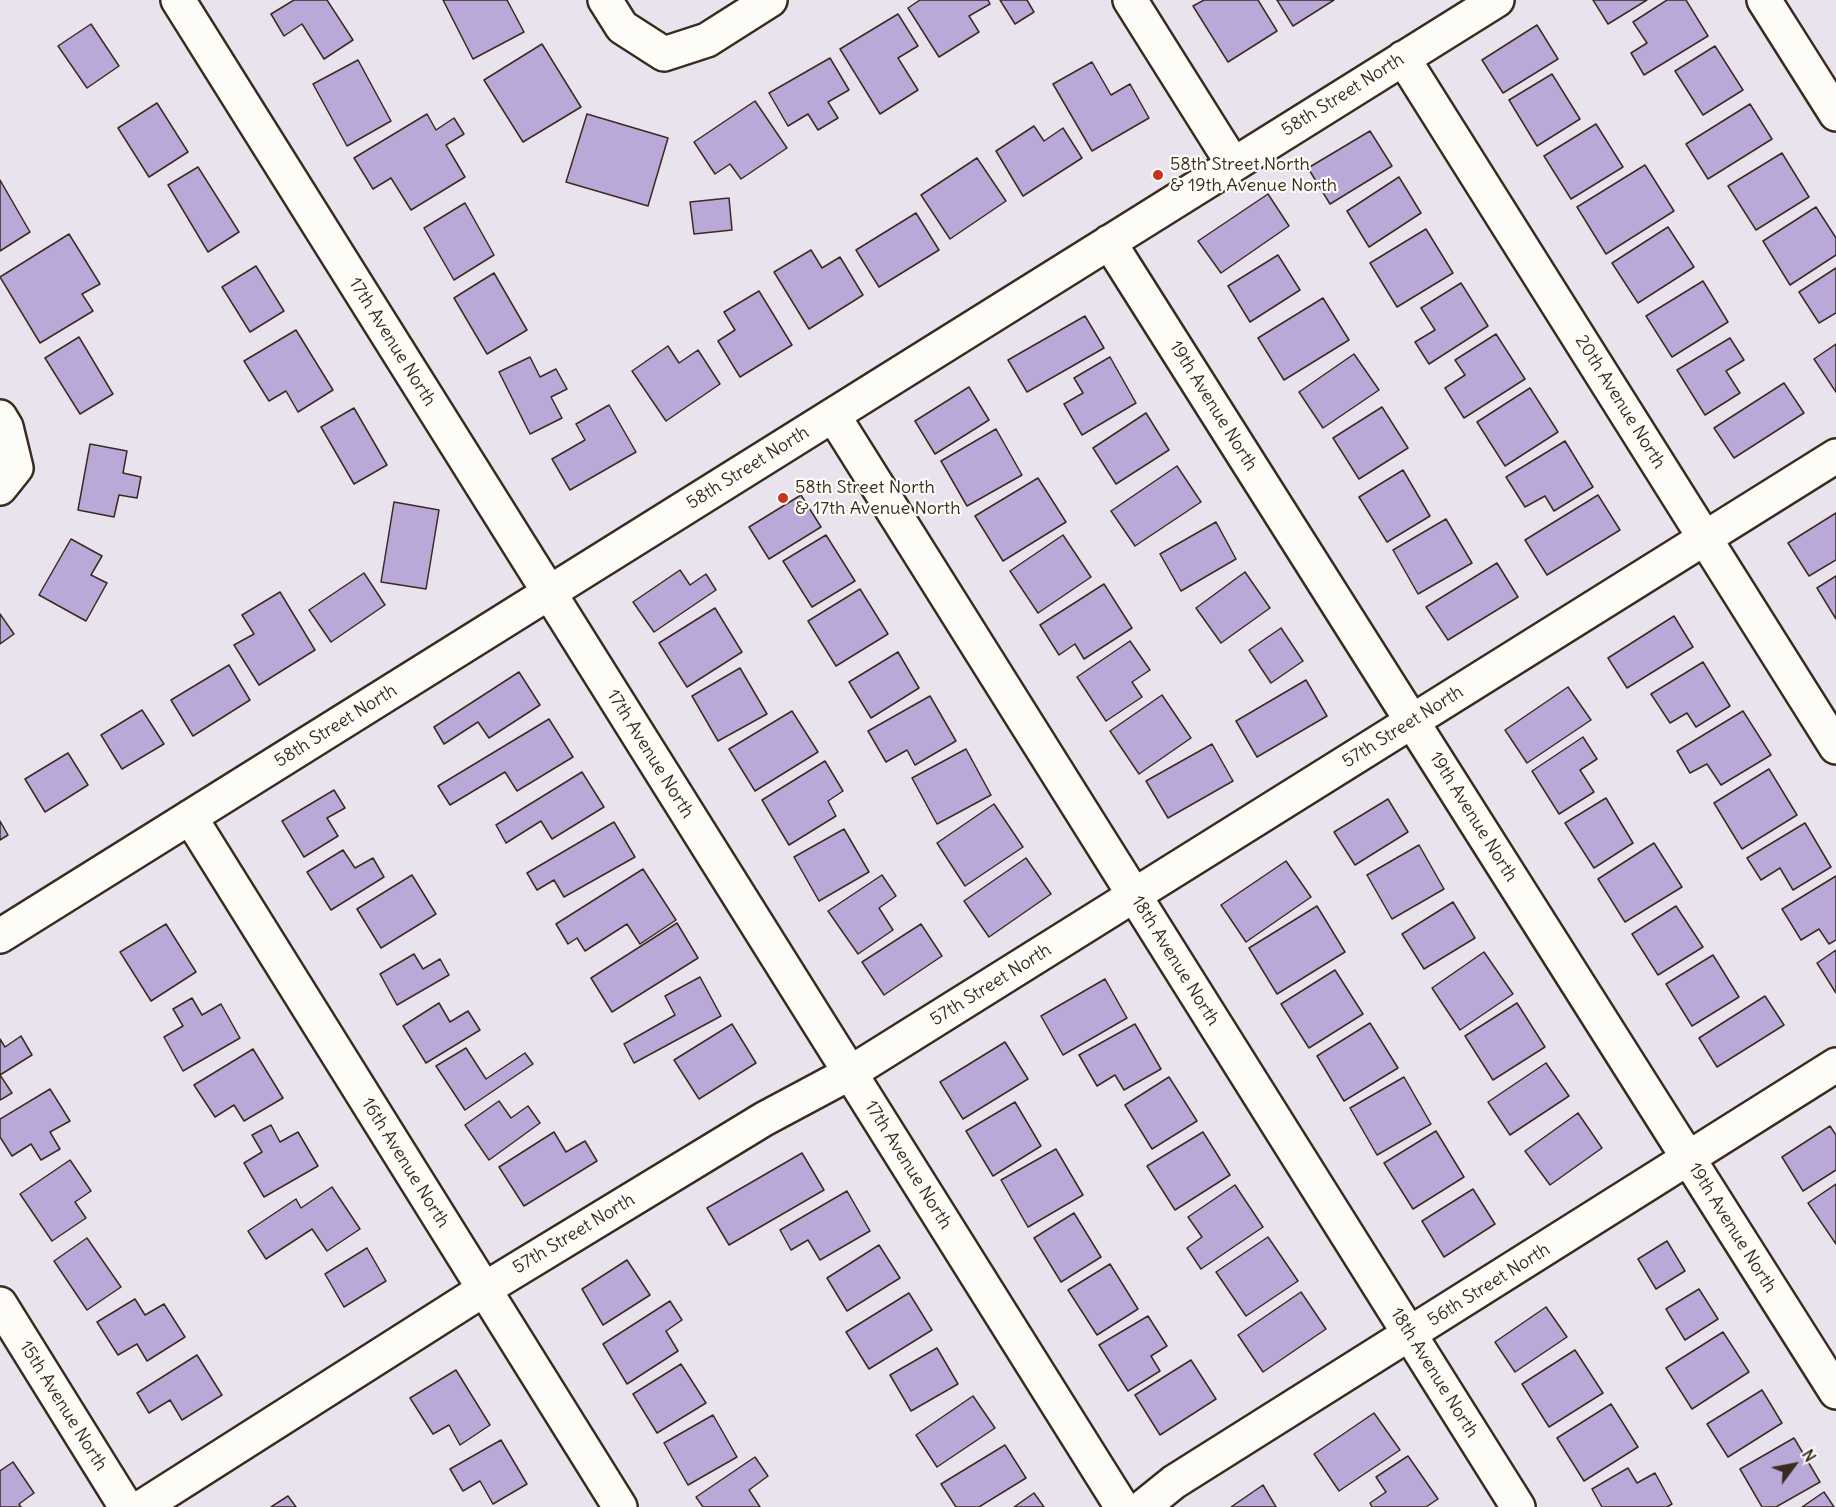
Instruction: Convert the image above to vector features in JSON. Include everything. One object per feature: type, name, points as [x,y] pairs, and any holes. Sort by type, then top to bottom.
[{"type":"street","name":"17th Avenue North","points":[[178,0],[1122,1507]]},
{"type":"street","points":[[605,0],[622,27],[664,54],[707,40],[770,0]]},
{"type":"street","points":[[1130,0],[1233,164]]},
{"type":"street","name":"58th Street North","points":[[0,936],[1497,0]]},
{"type":"street","points":[[1764,0],[1836,114]]},
{"type":"street","name":"20th Avenue North","points":[[1403,58],[1836,747]]},
{"type":"street","name":"19th Avenue North","points":[[1109,242],[1836,1392]]},
{"type":"street","name":"18th Avenue North","points":[[833,415],[1518,1507]]},
{"type":"street","points":[[0,417],[6,427],[8,478]]},
{"type":"street","name":"57th Street North","points":[[142,1507],[483,1290],[764,1119],[850,1073],[1836,456]]},
{"type":"street","name":"16th Avenue North","points":[[190,817],[620,1507]]},
{"type":"street","name":"56th Street North","points":[[1143,1507],[1174,1482],[1836,1065]]},
{"type":"street","name":"15th Avenue North","points":[[0,1304],[126,1507]]},
{"type":"building","points":[[294,0],[327,0],[353,40],[324,59],[302,24],[284,36],[271,14]]},
{"type":"building","points":[[443,0],[507,0],[524,32],[473,59]]},
{"type":"building","points":[[920,0],[988,0],[990,4],[969,16],[979,32],[939,57],[908,8]]},
{"type":"building","points":[[1000,0],[1027,0],[1034,12],[1015,24]]},
{"type":"building","points":[[1204,0],[1258,0],[1277,31],[1228,62],[1193,6]]},
{"type":"building","points":[[1277,0],[1334,0],[1293,26]]},
{"type":"building","points":[[1593,0],[1647,0],[1608,24]]},
{"type":"building","points":[[1667,0],[1686,0],[1708,36],[1644,75],[1631,53],[1647,43],[1633,22]]},
{"type":"building","points":[[898,14],[918,46],[898,58],[918,90],[880,114],[840,49]]},
{"type":"building","points":[[91,24],[119,66],[87,88],[58,46]]},
{"type":"building","points":[[1537,25],[1558,59],[1503,93],[1482,60]]},
{"type":"building","points":[[542,44],[581,107],[523,142],[484,80]]},
{"type":"building","points":[[1715,46],[1743,90],[1703,115],[1675,71]]},
{"type":"building","points":[[830,58],[849,90],[828,102],[838,118],[818,130],[808,114],[788,126],[769,93]]},
{"type":"building","points":[[358,60],[391,121],[347,146],[313,84]]},
{"type":"building","points":[[1092,62],[1111,95],[1130,84],[1149,118],[1092,151],[1053,84]]},
{"type":"building","points":[[1552,74],[1580,119],[1537,146],[1509,100]]},
{"type":"building","points":[[755,101],[787,148],[741,179],[730,164],[715,174],[694,142]]},
{"type":"building","points":[[157,103],[188,152],[149,177],[118,128]]},
{"type":"building","points":[[1750,104],[1772,139],[1708,179],[1686,144]]},
{"type":"building","points":[[427,114],[436,130],[454,118],[464,134],[446,145],[465,177],[411,210],[391,178],[373,189],[354,158]]},
{"type":"building","points":[[587,114],[668,138],[648,206],[566,182]]},
{"type":"building","points":[[1596,124],[1623,167],[1571,199],[1544,156]]},
{"type":"building","points":[[1034,126],[1044,141],[1063,128],[1082,158],[1023,196],[996,151]]},
{"type":"building","points":[[1370,131],[1392,166],[1330,204],[1308,168]]},
{"type":"building","points":[[1782,153],[1809,197],[1756,230],[1728,186]]},
{"type":"building","points":[[977,158],[1006,201],[950,239],[921,195]]},
{"type":"building","points":[[1645,165],[1674,211],[1606,254],[1577,207]]},
{"type":"building","points":[[198,167],[239,232],[208,252],[168,185]]},
{"type":"building","points":[[1399,177],[1421,213],[1369,247],[1347,211]]},
{"type":"building","points":[[0,180],[30,232],[0,251]]},
{"type":"building","points":[[1268,194],[1289,226],[1221,273],[1198,241]]},
{"type":"building","points":[[729,198],[732,230],[694,234],[690,202]]},
{"type":"building","points":[[465,203],[494,255],[454,280],[424,228]]},
{"type":"building","points":[[1816,207],[1836,238],[1836,255],[1790,285],[1763,241]]},
{"type":"building","points":[[916,213],[939,250],[879,287],[856,250]]},
{"type":"building","points":[[1668,227],[1694,267],[1638,303],[1612,263]]},
{"type":"building","points":[[1426,229],[1453,273],[1397,307],[1370,263]]},
{"type":"building","points":[[69,234],[100,284],[82,294],[93,311],[40,343],[0,277]]},
{"type":"building","points":[[811,250],[822,268],[840,257],[863,295],[809,329],[774,272]]},
{"type":"building","points":[[1278,255],[1300,290],[1250,322],[1228,286]]},
{"type":"building","points":[[256,266],[284,311],[250,332],[222,287]]},
{"type":"building","points":[[1836,268],[1836,313],[1819,323],[1799,292]]},
{"type":"building","points":[[494,273],[527,330],[487,354],[454,298]]},
{"type":"building","points":[[1703,281],[1728,322],[1672,357],[1646,316]]},
{"type":"building","points":[[1461,283],[1488,326],[1429,364],[1415,342],[1435,330],[1421,308]]},
{"type":"building","points":[[759,291],[792,345],[740,377],[718,341],[735,330],[724,312]]},
{"type":"building","points":[[1323,298],[1349,340],[1284,380],[1258,338]]},
{"type":"building","points":[[1085,316],[1104,348],[1027,392],[1008,360]]},
{"type":"building","points":[[296,330],[333,390],[298,412],[286,391],[269,401],[244,361]]},
{"type":"building","points":[[1496,334],[1525,379],[1464,418],[1445,388],[1465,375],[1455,360]]},
{"type":"building","points":[[79,337],[113,394],[80,414],[45,358]]},
{"type":"building","points":[[1730,338],[1744,360],[1726,371],[1740,393],[1705,415],[1677,370]]},
{"type":"building","points":[[1836,344],[1836,392],[1814,359]]},
{"type":"building","points":[[668,346],[679,363],[698,350],[720,384],[666,421],[632,371]]},
{"type":"building","points":[[1354,354],[1379,390],[1323,428],[1299,392]]},
{"type":"building","points":[[530,357],[540,377],[556,369],[567,389],[551,397],[562,418],[530,434],[499,372]]},
{"type":"building","points":[[1110,357],[1136,403],[1082,435],[1064,404],[1083,393],[1074,378]]},
{"type":"building","points":[[1784,383],[1804,413],[1734,458],[1714,428]]},
{"type":"building","points":[[969,387],[989,420],[935,454],[915,421]]},
{"type":"building","points":[[1530,388],[1558,432],[1505,466],[1477,422]]},
{"type":"building","points":[[609,405],[636,452],[570,490],[552,459],[585,440],[576,424]]},
{"type":"building","points":[[1382,407],[1408,448],[1359,479],[1333,438]]},
{"type":"building","points":[[354,408],[387,465],[354,484],[321,427]]},
{"type":"building","points":[[1146,413],[1169,450],[1116,484],[1093,448]]},
{"type":"building","points":[[996,429],[1022,475],[967,506],[941,461]]},
{"type":"building","points":[[1565,441],[1593,487],[1554,511],[1545,496],[1525,507],[1506,477]]},
{"type":"building","points":[[90,444],[127,451],[123,473],[141,477],[137,498],[119,495],[114,517],[78,510]]},
{"type":"building","points":[[1177,466],[1201,502],[1135,546],[1111,511]]},
{"type":"building","points":[[1403,470],[1430,516],[1387,542],[1359,497]]},
{"type":"building","points":[[1038,478],[1066,522],[1003,561],[975,516]]},
{"type":"building","points":[[801,495],[821,527],[769,559],[749,527]]},
{"type":"building","points":[[1598,495],[1620,530],[1547,575],[1525,540]]},
{"type":"building","points":[[394,502],[439,510],[426,589],[381,582]]},
{"type":"building","points":[[1836,513],[1836,560],[1809,576],[1788,543]]},
{"type":"building","points":[[1446,519],[1472,563],[1418,594],[1393,550]]},
{"type":"building","points":[[1216,522],[1236,559],[1181,591],[1160,554]]},
{"type":"building","points":[[826,535],[855,581],[812,607],[783,561]]},
{"type":"building","points":[[1063,535],[1091,577],[1038,613],[1010,571]]},
{"type":"building","points":[[71,539],[102,556],[91,575],[107,583],[86,621],[39,595]]},
{"type":"building","points":[[1497,563],[1518,597],[1448,640],[1426,607]]},
{"type":"building","points":[[680,570],[690,585],[706,574],[716,590],[654,632],[633,602]]},
{"type":"building","points":[[1245,572],[1270,608],[1221,643],[1196,608]]},
{"type":"building","points":[[364,573],[385,605],[331,642],[309,610]]},
{"type":"building","points":[[1836,576],[1836,619],[1817,588]]},
{"type":"building","points":[[1104,584],[1132,628],[1084,659],[1075,644],[1059,655],[1040,625]]},
{"type":"building","points":[[860,589],[888,634],[836,666],[808,621]]},
{"type":"building","points":[[280,592],[315,650],[259,685],[234,645],[254,634],[242,615]]},
{"type":"building","points":[[715,608],[742,652],[687,687],[659,643]]},
{"type":"building","points":[[0,614],[14,634],[0,644]]},
{"type":"building","points":[[1674,616],[1693,647],[1627,688],[1608,658]]},
{"type":"building","points":[[1281,628],[1303,661],[1271,683],[1249,650]]},
{"type":"building","points":[[1130,641],[1150,670],[1132,682],[1142,697],[1106,721],[1077,677]]},
{"type":"building","points":[[898,652],[919,688],[871,718],[849,682]]},
{"type":"building","points":[[1703,662],[1730,706],[1696,727],[1687,713],[1670,723],[1651,694]]},
{"type":"building","points":[[229,665],[250,700],[193,736],[171,700]]},
{"type":"building","points":[[740,668],[767,714],[718,741],[692,696]]},
{"type":"building","points":[[519,672],[540,705],[489,738],[478,722],[444,744],[434,727]]},
{"type":"building","points":[[1306,680],[1327,716],[1257,757],[1236,721]]},
{"type":"building","points":[[1568,687],[1591,720],[1527,763],[1505,730]]},
{"type":"building","points":[[1162,695],[1191,738],[1139,774],[1110,731]]},
{"type":"building","points":[[930,696],[956,741],[915,765],[907,750],[886,762],[868,731]]},
{"type":"building","points":[[142,710],[164,744],[122,769],[101,735]]},
{"type":"building","points":[[792,711],[818,752],[755,791],[729,749]]},
{"type":"building","points":[[1743,711],[1771,755],[1721,785],[1707,764],[1690,773],[1677,751]]},
{"type":"building","points":[[549,719],[573,757],[517,791],[505,772],[450,805],[438,786]]},
{"type":"building","points":[[1583,737],[1597,759],[1580,770],[1594,792],[1559,814],[1532,771]]},
{"type":"building","points":[[1212,744],[1233,781],[1168,818],[1146,781]]},
{"type":"building","points":[[966,749],[991,795],[937,824],[912,778]]},
{"type":"building","points":[[68,753],[88,785],[45,812],[25,779]]},
{"type":"building","points":[[825,761],[843,791],[828,801],[836,816],[789,845],[762,800]]},
{"type":"building","points":[[1769,769],[1797,815],[1742,849],[1714,803]]},
{"type":"building","points":[[582,772],[604,807],[552,839],[541,821],[506,843],[496,825]]},
{"type":"building","points":[[334,790],[345,808],[327,818],[338,836],[304,857],[282,821]]},
{"type":"building","points":[[1606,798],[1633,843],[1594,868],[1565,823]]},
{"type":"building","points":[[1388,799],[1408,832],[1355,865],[1334,832]]},
{"type":"building","points":[[994,804],[1023,847],[965,886],[937,843]]},
{"type":"building","points":[[0,821],[8,835],[0,840]]},
{"type":"building","points":[[614,822],[635,857],[564,897],[554,880],[537,890],[527,873]]},
{"type":"building","points":[[1805,823],[1831,867],[1793,890],[1780,868],[1761,880],[1747,858]]},
{"type":"building","points":[[844,829],[869,872],[819,901],[794,857]]},
{"type":"building","points":[[1654,843],[1682,887],[1625,922],[1598,879]]},
{"type":"building","points":[[1419,845],[1444,889],[1392,919],[1367,875]]},
{"type":"building","points":[[343,850],[355,868],[373,858],[384,877],[331,910],[307,872]]},
{"type":"building","points":[[1026,858],[1051,894],[989,937],[964,901]]},
{"type":"building","points":[[1286,861],[1311,897],[1246,942],[1221,905]]},
{"type":"building","points":[[643,869],[676,920],[640,944],[627,924],[585,951],[577,938],[568,944],[556,924]]},
{"type":"building","points":[[412,875],[436,914],[381,948],[357,909]]},
{"type":"building","points":[[882,875],[896,896],[879,908],[893,930],[858,954],[828,911]]},
{"type":"building","points":[[1836,876],[1836,940],[1829,944],[1819,929],[1801,940],[1782,909]]},
{"type":"building","points":[[1453,902],[1475,938],[1424,969],[1402,934]]},
{"type":"building","points":[[1317,906],[1345,952],[1277,994],[1249,948]]},
{"type":"building","points":[[1676,906],[1703,947],[1658,975],[1632,934]]},
{"type":"building","points":[[677,923],[698,958],[612,1012],[591,978]]},
{"type":"building","points":[[166,924],[196,972],[151,1001],[120,952]]},
{"type":"building","points":[[921,924],[942,956],[884,995],[862,962]]},
{"type":"building","points":[[1836,950],[1836,993],[1817,963]]},
{"type":"building","points":[[1484,952],[1513,994],[1460,1030],[1432,988]]},
{"type":"building","points":[[414,954],[423,969],[440,959],[449,975],[397,1005],[380,974]]},
{"type":"building","points":[[1713,955],[1739,997],[1692,1026],[1666,984]]},
{"type":"building","points":[[1335,970],[1363,1014],[1309,1048],[1281,1004]]},
{"type":"building","points":[[700,977],[721,1016],[634,1063],[624,1044],[675,1015],[665,996]]},
{"type":"building","points":[[1105,979],[1127,1018],[1063,1055],[1041,1016]]},
{"type":"building","points":[[1765,996],[1784,1025],[1717,1067],[1699,1038]]},
{"type":"building","points":[[192,998],[202,1015],[221,1004],[240,1038],[183,1071],[164,1037],[183,1026],[173,1009]]},
{"type":"building","points":[[439,1003],[450,1022],[468,1011],[480,1030],[426,1063],[403,1026]]},
{"type":"building","points":[[1517,1003],[1545,1047],[1493,1080],[1465,1036]]},
{"type":"building","points":[[1370,1023],[1398,1068],[1344,1101],[1317,1056]]},
{"type":"building","points":[[732,1024],[756,1063],[699,1099],[674,1060]]},
{"type":"building","points":[[1135,1024],[1161,1069],[1124,1090],[1115,1075],[1097,1086],[1079,1055]]},
{"type":"building","points":[[21,1036],[32,1055],[0,1075],[0,1039],[5,1047]]},
{"type":"building","points":[[1005,1042],[1028,1079],[963,1119],[940,1082]]},
{"type":"building","points":[[466,1048],[486,1079],[525,1053],[533,1064],[465,1110],[436,1066]]},
{"type":"building","points":[[253,1049],[283,1098],[244,1121],[234,1105],[215,1117],[194,1085]]},
{"type":"building","points":[[1546,1063],[1569,1096],[1510,1135],[1488,1102]]},
{"type":"building","points":[[0,1075],[12,1093],[0,1100]]},
{"type":"building","points":[[1169,1077],[1197,1121],[1152,1149],[1125,1105]]},
{"type":"building","points":[[1404,1077],[1431,1124],[1377,1155],[1350,1108]]},
{"type":"building","points":[[50,1089],[70,1121],[50,1132],[60,1149],[41,1160],[31,1144],[12,1156],[0,1137],[0,1119]]},
{"type":"building","points":[[499,1101],[511,1118],[528,1106],[540,1123],[489,1160],[465,1125]]},
{"type":"building","points":[[1015,1102],[1041,1146],[993,1176],[966,1131]]},
{"type":"building","points":[[1578,1113],[1602,1148],[1550,1185],[1525,1151]]},
{"type":"building","points":[[271,1125],[280,1142],[298,1132],[318,1166],[264,1197],[244,1163],[262,1152],[252,1135]]},
{"type":"building","points":[[1830,1126],[1836,1135],[1836,1170],[1803,1191],[1782,1157]]},
{"type":"building","points":[[1436,1131],[1464,1177],[1413,1209],[1384,1163]]},
{"type":"building","points":[[554,1132],[566,1152],[585,1141],[597,1161],[524,1206],[499,1167]]},
{"type":"building","points":[[1203,1132],[1230,1175],[1175,1210],[1147,1166]]},
{"type":"building","points":[[1056,1149],[1083,1195],[1028,1227],[1001,1180]]},
{"type":"building","points":[[802,1153],[824,1190],[729,1245],[707,1208]]},
{"type":"building","points":[[70,1160],[91,1191],[75,1202],[86,1218],[52,1241],[20,1194]]},
{"type":"building","points":[[1836,1184],[1836,1244],[1808,1203]]},
{"type":"building","points":[[1235,1185],[1263,1227],[1201,1269],[1187,1248],[1202,1237],[1188,1217]]},
{"type":"building","points":[[332,1187],[360,1229],[327,1251],[312,1229],[266,1259],[248,1231],[296,1199],[301,1208]]},
{"type":"building","points":[[1473,1189],[1495,1224],[1444,1257],[1422,1221]]},
{"type":"building","points":[[847,1191],[870,1231],[820,1260],[808,1240],[791,1250],[780,1230]]},
{"type":"building","points":[[1074,1213],[1101,1257],[1061,1282],[1034,1238]]},
{"type":"building","points":[[1268,1237],[1298,1281],[1246,1316],[1216,1272]]},
{"type":"building","points":[[87,1238],[121,1287],[87,1310],[54,1261]]},
{"type":"building","points":[[1667,1241],[1685,1271],[1656,1289],[1638,1259]]},
{"type":"building","points":[[879,1245],[900,1278],[847,1311],[827,1278]]},
{"type":"building","points":[[367,1248],[386,1281],[344,1307],[325,1274]]},
{"type":"building","points":[[627,1260],[650,1295],[603,1325],[582,1289]]},
{"type":"building","points":[[1110,1264],[1138,1309],[1097,1335],[1068,1290]]},
{"type":"building","points":[[1699,1289],[1718,1319],[1685,1340],[1666,1309]]},
{"type":"building","points":[[1301,1292],[1326,1329],[1263,1372],[1238,1335]]},
{"type":"building","points":[[909,1293],[932,1330],[869,1369],[846,1332]]},
{"type":"building","points":[[135,1299],[145,1315],[164,1304],[185,1337],[147,1361],[137,1344],[118,1355],[97,1322]]},
{"type":"building","points":[[670,1301],[682,1320],[666,1331],[678,1351],[627,1384],[603,1344]]},
{"type":"building","points":[[1546,1307],[1567,1337],[1515,1372],[1495,1342]]},
{"type":"building","points":[[1148,1316],[1167,1346],[1151,1356],[1160,1371],[1128,1391],[1099,1345]]},
{"type":"building","points":[[1723,1332],[1749,1372],[1692,1409],[1666,1368]]},
{"type":"building","points":[[937,1348],[958,1384],[911,1411],[890,1375]]},
{"type":"building","points":[[1575,1350],[1603,1393],[1549,1427],[1522,1384]]},
{"type":"building","points":[[197,1355],[222,1395],[182,1420],[170,1400],[149,1413],[137,1393]]},
{"type":"building","points":[[1191,1360],[1216,1399],[1160,1435],[1135,1395]]},
{"type":"building","points":[[681,1364],[706,1403],[657,1433],[633,1394]]},
{"type":"building","points":[[456,1370],[490,1425],[460,1445],[449,1425],[433,1434],[410,1398]]},
{"type":"building","points":[[1762,1390],[1782,1423],[1728,1457],[1707,1424]]},
{"type":"building","points":[[973,1396],[995,1428],[937,1467],[916,1435]]},
{"type":"building","points":[[1611,1404],[1638,1447],[1584,1481],[1557,1438]]},
{"type":"building","points":[[1374,1413],[1400,1450],[1339,1491],[1314,1454]]},
{"type":"building","points":[[713,1415],[737,1457],[688,1485],[664,1443]]},
{"type":"building","points":[[1794,1438],[1820,1482],[1776,1507],[1762,1507],[1740,1469]]},
{"type":"building","points":[[501,1440],[527,1484],[493,1504],[480,1481],[463,1491],[450,1469]]},
{"type":"building","points":[[1005,1445],[1026,1478],[979,1507],[956,1507],[941,1484]]},
{"type":"building","points":[[1408,1456],[1438,1499],[1426,1507],[1372,1507],[1370,1503],[1386,1492],[1376,1477]]},
{"type":"building","points":[[755,1457],[768,1476],[749,1490],[760,1507],[703,1507],[696,1497]]},
{"type":"building","points":[[13,1462],[34,1493],[19,1504],[21,1507],[0,1507],[0,1471]]},
{"type":"building","points":[[1628,1468],[1637,1483],[1655,1473],[1672,1504],[1667,1507],[1602,1507],[1592,1489]]},
{"type":"building","points":[[1263,1485],[1276,1507],[1231,1507]]},
{"type":"building","points":[[1824,1492],[1834,1507],[1802,1507]]},
{"type":"building","points":[[1034,1493],[1044,1507],[1014,1507]]},
{"type":"building","points":[[288,1496],[296,1507],[271,1507]]},
{"type":"place","name":"58th Street North & 19th Avenue North","points":[[1158,175]]},
{"type":"place","name":"58th Street North & 17th Avenue North","points":[[783,498]]}]
